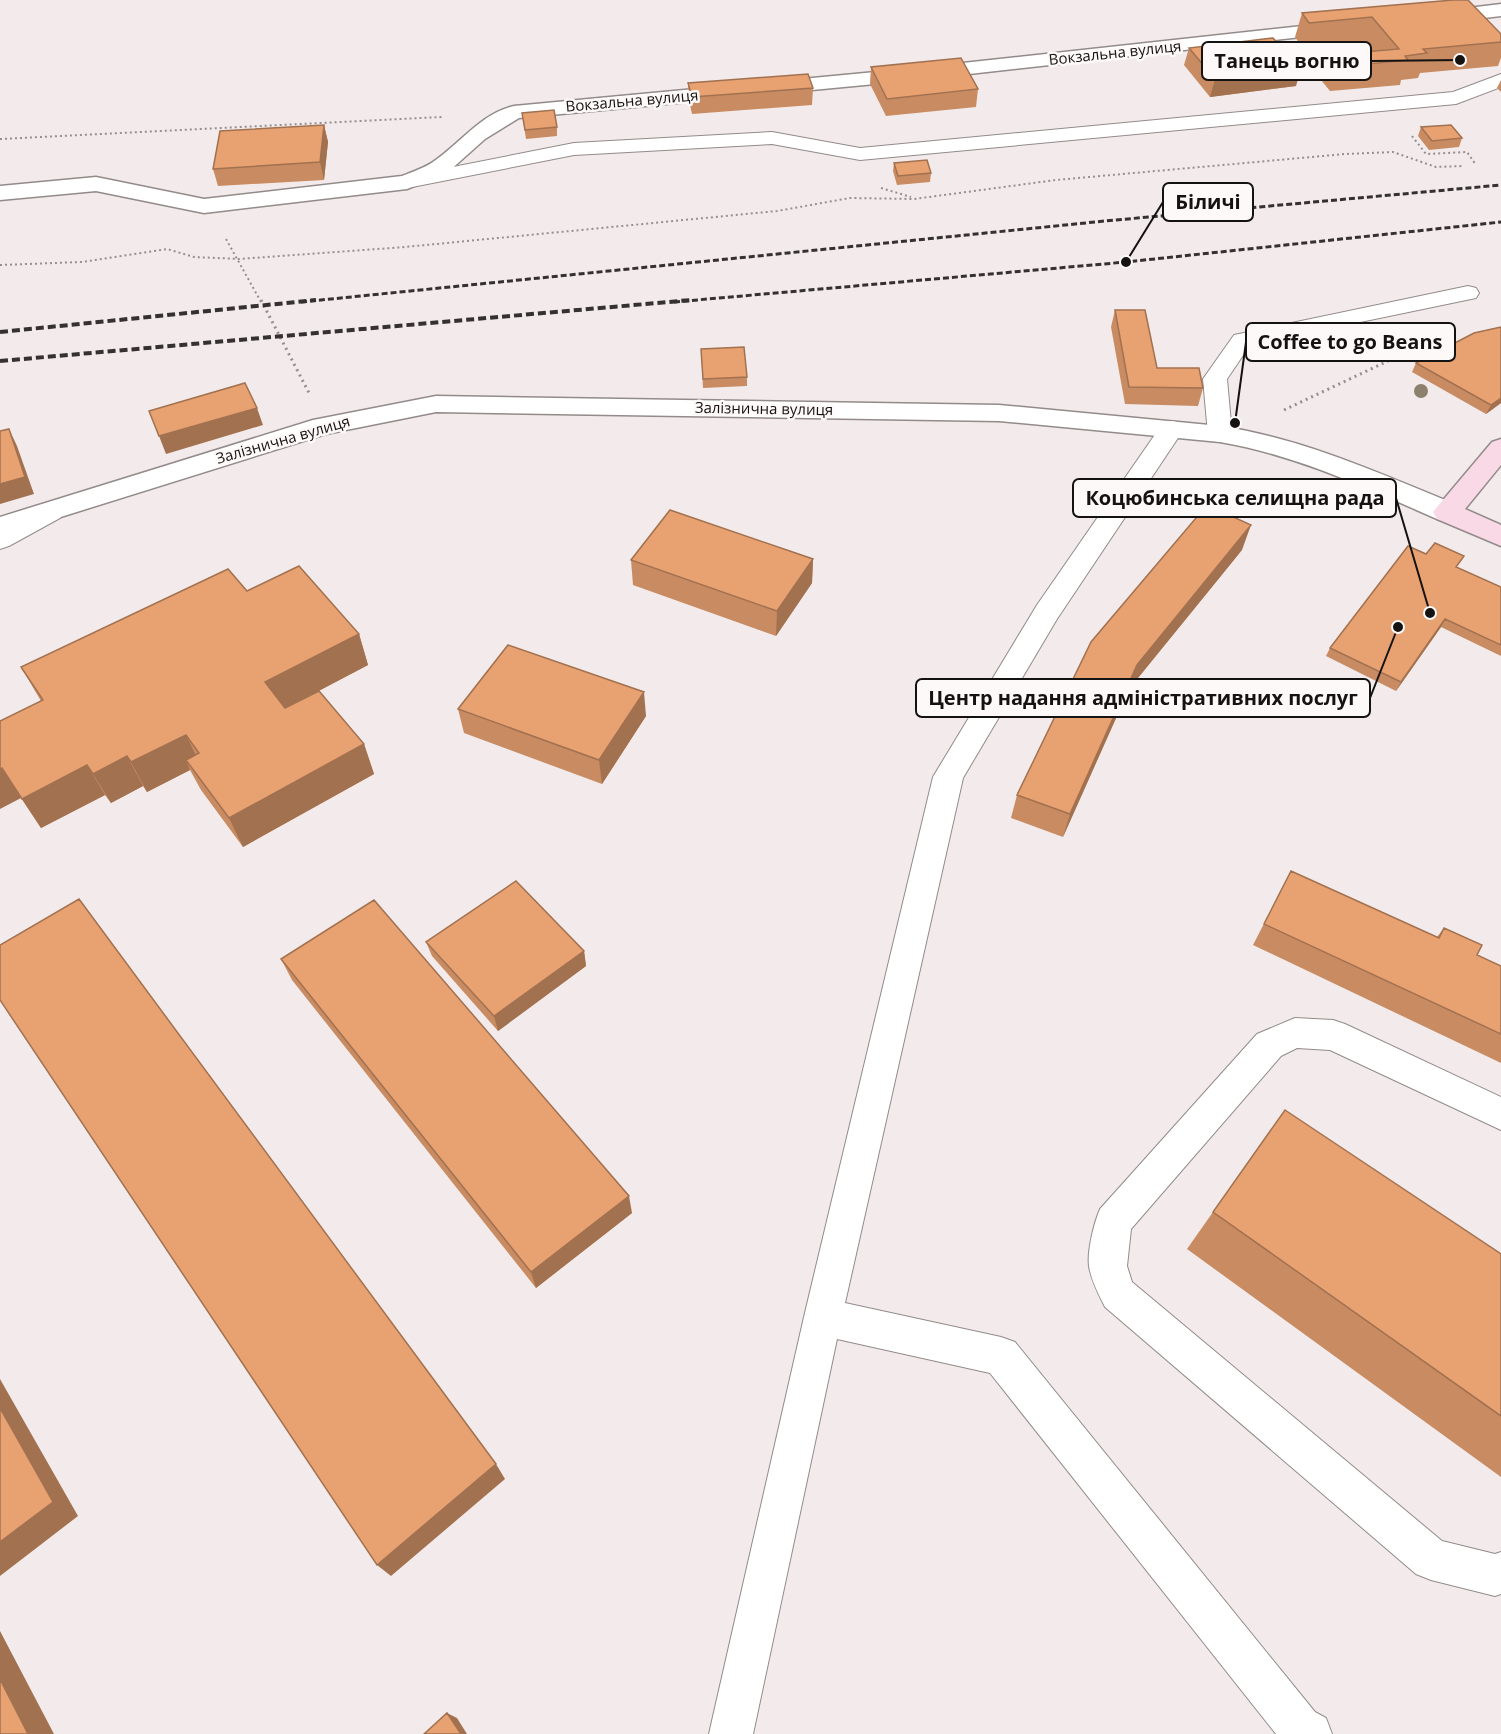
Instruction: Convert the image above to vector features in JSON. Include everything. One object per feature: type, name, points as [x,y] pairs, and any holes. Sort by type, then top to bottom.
[{"type":"street","points":[[1418,20],[1501,10]]},
{"type":"street","name":"Вокзальна вулиця","points":[[0,193],[96,184],[204,206],[407,182],[440,167],[477,134],[514,111],[907,75],[1358,26]]},
{"type":"street","name":"Залізнична вулиця","points":[[0,527],[322,426],[436,404],[999,413],[1229,435],[1254,438],[1307,455],[1447,512]]},
{"type":"street","points":[[1501,448],[1447,512],[1501,536]]},
{"type":"lane","points":[[407,182],[574,149],[772,138],[861,154],[1456,98],[1501,80]]},
{"type":"lane","points":[[1229,435],[1215,379],[1242,340],[1468,293]]},
{"type":"lane","points":[[731,1734],[823,1317],[948,777],[1047,612],[1172,429]]},
{"type":"lane","points":[[0,540],[51,512]]},
{"type":"lane","points":[[1501,1114],[1333,1035],[1295,1033],[1269,1045],[1113,1222],[1108,1266],[1118,1294],[1431,1559],[1495,1575],[1501,1573]]},
{"type":"lane","points":[[823,1317],[1001,1356],[1299,1728],[1310,1734]]},
{"type":"path","points":[[1387,105],[1426,154],[1467,152],[1476,165]]},
{"type":"path","points":[[0,139],[157,129],[365,122],[514,111]]},
{"type":"path","points":[[0,265],[82,262],[167,249],[194,257],[239,259],[405,247],[777,211],[850,198],[914,198],[1056,180],[1345,154],[1392,152],[1436,167],[1463,166]]},
{"type":"path","points":[[204,206],[239,259],[307,386],[322,426]]},
{"type":"path","points":[[1229,435],[1448,333]]},
{"type":"building","points":[[1468,0],[1501,34],[1501,42],[1423,49],[1427,53],[1405,56],[1408,60],[1338,67],[1329,55],[1399,49],[1372,17],[1309,23],[1302,13]]},
{"type":"building","points":[[1273,38],[1301,69],[1215,79],[1189,48]]},
{"type":"building","points":[[961,58],[978,89],[887,99],[871,67]]},
{"type":"building","points":[[808,74],[813,88],[692,97],[688,83]]},
{"type":"building","points":[[554,110],[557,127],[525,130],[522,113]]},
{"type":"building","points":[[324,125],[320,162],[213,169],[220,131]]},
{"type":"building","points":[[1451,125],[1462,138],[1432,141],[1421,127]]},
{"type":"building","points":[[927,160],[931,173],[898,176],[894,163]]},
{"type":"building","points":[[1115,310],[1145,310],[1157,368],[1199,368],[1203,388],[1129,387]]},
{"type":"building","points":[[1501,327],[1501,398],[1491,405],[1416,363],[1474,333]]},
{"type":"building","points":[[744,347],[747,377],[703,379],[701,349]]},
{"type":"building","points":[[245,383],[257,408],[159,436],[149,411]]},
{"type":"building","points":[[9,429],[25,477],[0,484],[0,431]]},
{"type":"building","points":[[1207,505],[1251,525],[1137,665],[1070,814],[1017,795],[1091,642]]},
{"type":"building","points":[[670,510],[813,559],[777,611],[631,560]]},
{"type":"building","points":[[1435,543],[1464,556],[1456,567],[1501,587],[1501,645],[1445,619],[1401,682],[1330,648],[1408,546],[1426,554]]},
{"type":"building","points":[[299,566],[359,634],[265,682],[285,708],[319,691],[364,744],[229,818],[186,760],[199,753],[186,735],[131,762],[127,756],[93,774],[87,765],[22,799],[2,768],[0,769],[0,721],[43,700],[21,667],[228,569],[247,591]]},
{"type":"building","points":[[508,645],[644,692],[599,760],[458,709]]},
{"type":"building","points":[[1291,871],[1439,938],[1444,928],[1482,945],[1477,955],[1501,966],[1501,1034],[1264,924]]},
{"type":"building","points":[[516,881],[584,951],[494,1016],[426,942]]},
{"type":"building","points":[[79,899],[496,1464],[377,1565],[0,1000],[0,945]]},
{"type":"building","points":[[374,900],[629,1196],[531,1272],[281,959]]},
{"type":"building","points":[[1285,1110],[1501,1254],[1501,1416],[1213,1212]]},
{"type":"building","points":[[0,1408],[53,1502],[0,1542]]},
{"type":"building","points":[[0,1679],[28,1734],[0,1734]]},
{"type":"building","points":[[447,1713],[461,1734],[424,1734]]},
{"type":"railway","points":[[301,302],[1105,221],[1501,185]]},
{"type":"railway","points":[[674,302],[1126,262],[1501,222]]},
{"type":"railway","points":[[0,332],[316,300]]},
{"type":"railway","points":[[0,361],[691,300]]},
{"type":"place","name":"Танець вогню","points":[[1460,60]]},
{"type":"place","name":"Біличі","points":[[1126,262]]},
{"type":"place","name":"Coffee to go Beans","points":[[1235,423]]},
{"type":"place","name":"Коцюбинська селищна рада","points":[[1430,613]]},
{"type":"place","name":"Центр надання адміністративних послуг","points":[[1398,627]]}]
